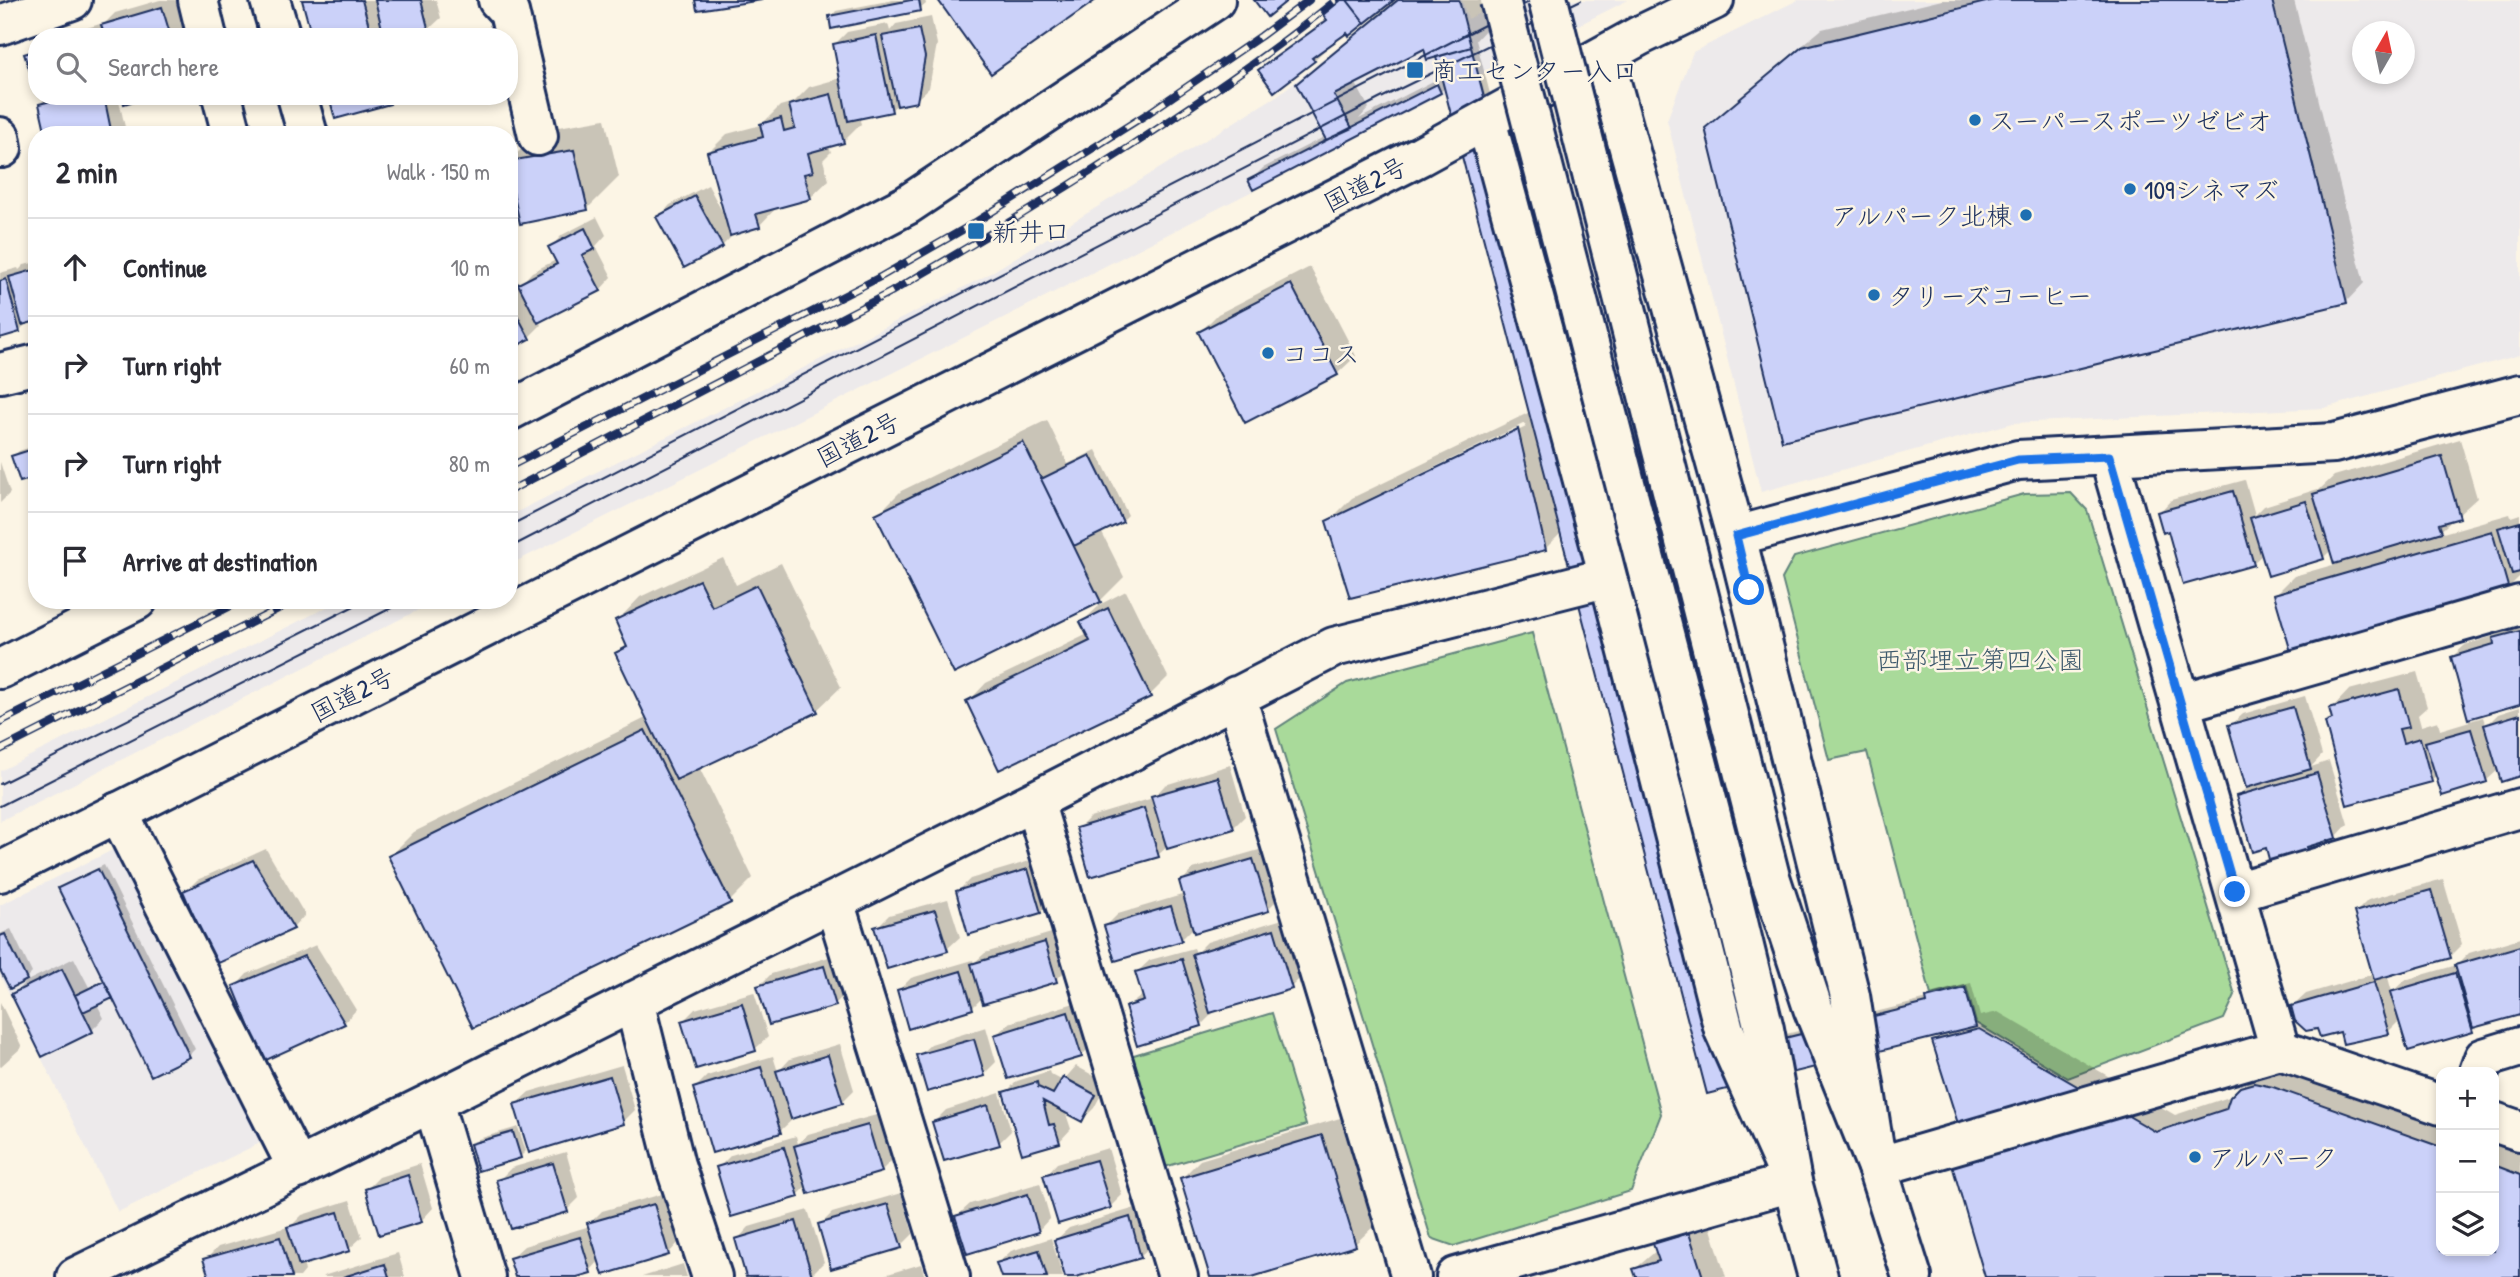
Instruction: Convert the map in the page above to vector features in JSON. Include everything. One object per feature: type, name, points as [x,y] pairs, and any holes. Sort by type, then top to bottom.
[{"type":"main road","points":[[0,25],[72,0]]},
{"type":"main road","points":[[198,0],[205,28]]},
{"type":"main road","points":[[270,0],[278,28]]},
{"type":"main road","points":[[498,0],[509,12],[513,28]]},
{"type":"main road","points":[[518,406],[907,205],[1216,0]]},
{"type":"main road","points":[[1500,0],[1765,1029],[1792,1182],[1818,1277]]},
{"type":"main road","points":[[1548,0],[1770,877],[1813,1008],[1877,1167],[1912,1277]]},
{"type":"main road","name":"国道2号","points":[[0,872],[1408,162],[1639,36],[1714,0]]},
{"type":"main road","points":[[518,50],[538,136]]},
{"type":"main road","points":[[1604,57],[1736,536],[1850,996],[1877,1167]]},
{"type":"main road","points":[[224,105],[230,126]]},
{"type":"main road","points":[[300,105],[306,126]]},
{"type":"main road","points":[[1486,120],[1609,577],[1724,1030],[1792,1182]]},
{"type":"main road","points":[[0,137],[0,148]]},
{"type":"main road","points":[[0,373],[28,366]]},
{"type":"main road","points":[[1736,536],[2018,460],[2334,443],[2520,394]]},
{"type":"main road","points":[[2109,456],[2280,1050]]},
{"type":"main road","points":[[76,1277],[433,1102],[1334,647],[1609,577]]},
{"type":"main road","points":[[2181,703],[2520,605]]},
{"type":"main road","points":[[0,668],[119,609]]},
{"type":"main road","points":[[1236,696],[1411,1277]]},
{"type":"main road","points":[[1034,800],[1178,1277]]},
{"type":"main road","points":[[2235,892],[2520,808]]},
{"type":"main road","points":[[118,812],[298,1169]]},
{"type":"main road","points":[[834,901],[950,1277]]},
{"type":"main road","points":[[634,1001],[675,1165],[712,1277]]},
{"type":"main road","points":[[2481,1067],[2484,1058],[2520,1047]]},
{"type":"main road","points":[[1877,1167],[2280,1050],[2436,1103]]},
{"type":"main road","points":[[433,1102],[485,1277]]},
{"type":"main road","points":[[2499,1124],[2520,1131]]},
{"type":"main road","points":[[1456,1277],[1792,1182]]},
{"type":"shaded area","points":[[1398,0],[1462,0],[1468,19],[1504,0],[1628,0],[1007,316],[518,560],[518,511],[984,277],[1278,95]]},
{"type":"shaded area","name":"アルパーク北棟","points":[[1798,0],[2520,0],[2520,355],[2324,408],[2013,423],[1761,492],[1667,120],[1693,52]]},
{"type":"shaded area","points":[[323,609],[420,609],[0,821],[0,771]]},
{"type":"shaded area","points":[[123,845],[268,1139],[118,1212],[0,975],[0,905]]},
{"type":"green space","name":"西部埋立第四公園","points":[[2071,493],[2087,510],[2235,995],[2224,1019],[2068,1078],[1976,1023],[1966,986],[1931,995],[1867,752],[1829,760],[1782,579],[1794,557],[2024,494]]},
{"type":"green space","points":[[1532,633],[1661,1114],[1631,1191],[1454,1246],[1431,1238],[1276,729],[1347,683]]},
{"type":"green space","points":[[1272,1013],[1306,1125],[1158,1169],[1124,1058]]},
{"type":"building","points":[[302,0],[362,0],[370,28],[310,28]]},
{"type":"building","points":[[375,0],[421,0],[428,28],[382,28]]},
{"type":"building","points":[[695,0],[762,0],[697,10]]},
{"type":"building","points":[[919,0],[921,11],[831,29],[829,16]]},
{"type":"building","points":[[938,0],[1096,0],[991,74]]},
{"type":"building","points":[[1254,0],[1288,0],[1267,17]]},
{"type":"building","points":[[1341,0],[1347,0],[1365,23],[1312,58],[1315,61],[1274,92],[1258,70],[1327,20],[1323,15]]},
{"type":"building","points":[[1347,0],[1394,0],[1365,23]]},
{"type":"building","points":[[1398,0],[1459,0],[1471,47],[1427,60],[1424,49],[1334,95],[1352,128],[1326,140],[1296,84]]},
{"type":"building","name":"アルパーク北棟","points":[[1994,0],[2272,0],[2347,303],[1782,441],[1705,128],[1802,47]]},
{"type":"building","points":[[162,7],[168,28],[102,28],[101,25]]},
{"type":"building","points":[[919,29],[925,57],[917,102],[897,106],[882,36]]},
{"type":"building","points":[[876,35],[892,112],[848,121],[833,44]]},
{"type":"building","points":[[1471,47],[1732,1051],[1927,1003],[1926,998],[1965,988],[1976,1027],[1707,1094],[1436,57]]},
{"type":"building","points":[[1437,84],[1441,93],[1253,190],[1248,180]]},
{"type":"building","points":[[831,94],[844,143],[808,153],[813,172],[804,174],[811,199],[756,214],[760,227],[730,236],[707,152],[763,137],[760,124],[781,118],[784,131],[795,128],[789,105]]},
{"type":"building","points":[[39,105],[106,105],[110,126],[44,126]]},
{"type":"building","points":[[331,105],[386,105],[335,119]]},
{"type":"building","points":[[574,150],[588,210],[520,224],[518,159]]},
{"type":"building","points":[[695,196],[723,247],[684,268],[656,217]]},
{"type":"building","points":[[585,228],[595,249],[582,255],[601,291],[538,323],[518,284],[557,264],[548,247]]},
{"type":"building","points":[[28,272],[28,323],[22,325],[9,277]]},
{"type":"building","points":[[6,279],[20,332],[0,338],[0,281]]},
{"type":"building","name":"ココス","points":[[1291,284],[1338,375],[1245,423],[1198,332]]},
{"type":"building","points":[[518,317],[530,339],[518,345]]},
{"type":"building","points":[[1518,429],[1546,550],[1350,598],[1326,521]]},
{"type":"building","points":[[1023,442],[1101,602],[954,674],[875,514]]},
{"type":"building","points":[[28,451],[28,480],[20,482],[11,456]]},
{"type":"building","points":[[1090,455],[1123,522],[1074,546],[1041,479]]},
{"type":"building","points":[[2442,456],[2460,518],[2439,524],[2442,532],[2334,564],[2313,494]]},
{"type":"building","points":[[2233,491],[2254,565],[2183,585],[2168,531],[2163,533],[2157,512]]},
{"type":"building","points":[[2306,501],[2324,559],[2268,576],[2250,518]]},
{"type":"building","points":[[2520,522],[2520,572],[2512,574],[2498,528]]},
{"type":"building","points":[[2492,531],[2509,590],[2291,652],[2274,594]]},
{"type":"building","points":[[699,580],[712,607],[757,585],[818,712],[676,780],[615,653],[627,647],[615,620]]},
{"type":"building","points":[[1108,608],[1151,697],[999,770],[966,701],[1090,641],[1080,622]]},
{"type":"building","points":[[2520,631],[2520,704],[2468,719],[2451,657],[2494,644],[2493,638]]},
{"type":"building","points":[[2399,689],[2409,727],[2399,729],[2403,743],[2420,738],[2432,782],[2347,805],[2325,722],[2332,719],[2329,708]]},
{"type":"building","points":[[2293,707],[2311,769],[2246,788],[2228,725]]},
{"type":"building","points":[[2520,714],[2520,776],[2501,782],[2484,725]]},
{"type":"building","points":[[2471,729],[2487,782],[2442,796],[2425,742]]},
{"type":"building","points":[[645,730],[731,903],[473,1028],[388,856]]},
{"type":"building","points":[[2317,773],[2337,838],[2307,847],[2308,852],[2270,863],[2266,848],[2252,852],[2236,796]]},
{"type":"building","points":[[1218,777],[1234,829],[1167,849],[1151,796]]},
{"type":"building","points":[[1144,808],[1159,857],[1090,877],[1076,828]]},
{"type":"building","points":[[1253,859],[1269,911],[1194,933],[1179,881]]},
{"type":"building","points":[[253,860],[294,929],[214,965],[183,891]]},
{"type":"building","points":[[98,869],[190,1057],[151,1076],[58,888]]},
{"type":"building","points":[[1028,869],[1041,913],[968,935],[956,891]]},
{"type":"building","points":[[2431,890],[2451,958],[2374,980],[2354,912]]},
{"type":"building","points":[[1171,906],[1182,941],[1115,961],[1104,926]]},
{"type":"building","points":[[935,910],[948,951],[887,969],[874,927]]},
{"type":"building","points":[[1274,929],[1292,989],[1210,1013],[1192,954]]},
{"type":"building","points":[[5,934],[27,980],[10,989],[0,970],[0,936]]},
{"type":"building","points":[[1045,942],[1057,982],[983,1004],[971,964]]},
{"type":"building","points":[[2520,946],[2520,1015],[2473,1028],[2455,965]]},
{"type":"building","points":[[304,956],[345,1024],[264,1061],[233,986]]},
{"type":"building","points":[[1182,959],[1202,1026],[1137,1046],[1125,1007],[1144,1001],[1135,972]]},
{"type":"building","points":[[824,966],[836,1006],[769,1025],[757,986]]},
{"type":"building","points":[[62,969],[93,1032],[42,1057],[11,994]]},
{"type":"building","points":[[961,971],[973,1009],[908,1029],[897,990]]},
{"type":"building","points":[[2455,973],[2473,1032],[2408,1051],[2390,992]]},
{"type":"building","points":[[104,981],[113,998],[83,1012],[75,995]]},
{"type":"building","points":[[2374,982],[2389,1034],[2343,1044],[2340,1032],[2320,1037],[2317,1029],[2306,1031],[2295,1021],[2291,1006]]},
{"type":"building","points":[[742,1003],[756,1051],[696,1069],[681,1021]]},
{"type":"building","points":[[1068,1012],[1082,1057],[1008,1079],[994,1035]]},
{"type":"building","name":"アルパーク","points":[[1979,1029],[2156,1132],[2226,1109],[2230,1097],[2240,1087],[2254,1083],[2273,1087],[2436,1145],[2436,1256],[2499,1256],[2499,1167],[2520,1175],[2520,1277],[1985,1277],[1947,1148],[1959,1127],[1932,1041]]},
{"type":"building","points":[[974,1039],[985,1076],[927,1092],[916,1055]]},
{"type":"building","points":[[828,1055],[843,1103],[791,1119],[776,1071]]},
{"type":"building","points":[[761,1067],[781,1133],[712,1153],[693,1088]]},
{"type":"building","points":[[610,1076],[624,1124],[529,1153],[514,1104]]},
{"type":"building","points":[[1063,1077],[1096,1095],[1082,1122],[1043,1101],[1049,1125],[1054,1124],[1060,1143],[1022,1154],[1003,1092],[1037,1082],[1038,1087],[1053,1094]]},
{"type":"building","points":[[988,1105],[1000,1145],[944,1161],[932,1122]]},
{"type":"building","points":[[868,1125],[882,1172],[808,1194],[794,1146]]},
{"type":"building","points":[[513,1132],[521,1158],[478,1171],[470,1144]]},
{"type":"building","points":[[1322,1135],[1356,1246],[1252,1277],[1210,1277],[1180,1178]]},
{"type":"building","points":[[784,1147],[799,1197],[731,1217],[716,1167]]},
{"type":"building","points":[[1096,1160],[1111,1208],[1058,1224],[1043,1175]]},
{"type":"building","points":[[553,1163],[568,1212],[511,1229],[496,1180]]},
{"type":"building","points":[[408,1175],[422,1222],[379,1235],[365,1189]]},
{"type":"building","points":[[1028,1194],[1039,1232],[967,1254],[955,1216]]},
{"type":"building","points":[[654,1204],[669,1255],[603,1275],[587,1223]]},
{"type":"building","points":[[888,1204],[902,1248],[831,1269],[818,1224]]},
{"type":"building","points":[[338,1212],[350,1251],[299,1266],[287,1227]]},
{"type":"building","points":[[1130,1217],[1141,1258],[1076,1277],[1065,1277],[1054,1240]]},
{"type":"building","points":[[796,1221],[812,1276],[746,1277],[735,1239]]},
{"type":"building","points":[[1689,1233],[1703,1277],[1636,1277],[1633,1269],[1659,1261],[1653,1244]]},
{"type":"building","points":[[280,1237],[292,1277],[209,1277],[203,1259]]},
{"type":"building","points":[[580,1237],[591,1273],[577,1277],[515,1277],[509,1258]]},
{"type":"building","points":[[1039,1250],[1047,1277],[1001,1277],[996,1263]]},
{"type":"building","points":[[385,1264],[389,1277],[343,1277]]},
{"type":"tram line","points":[[518,521],[1533,0]]},
{"type":"tram line","points":[[518,543],[1379,99],[1581,0]]},
{"type":"tram line","points":[[0,784],[348,609]]},
{"type":"tram line","points":[[0,806],[389,609]]},
{"type":"railway","points":[[518,462],[882,276],[971,225],[1147,114],[1309,0]]},
{"type":"railway","points":[[518,486],[891,292],[951,257],[1181,113],[1336,0]]},
{"type":"railway","points":[[0,722],[225,609]]},
{"type":"railway","points":[[0,750],[278,609]]},
{"type":"place","name":"商工センター入口","points":[[1415,70]]},
{"type":"place","name":"スーパースポーツゼビオ","points":[[1975,120]]},
{"type":"place","name":"109シネマズ","points":[[2130,189]]},
{"type":"place","name":"アルパーク北棟","points":[[2026,215]]},
{"type":"place","name":"新井口","points":[[976,231]]},
{"type":"place","name":"タリーズコーヒー","points":[[1874,295]]},
{"type":"place","name":"ココス","points":[[1268,353]]},
{"type":"place","name":"アルパーク","points":[[2195,1157]]},
{"type":"route","points":[[1749,590],[1736,536],[2018,460],[2109,456],[2235,892]]}]
